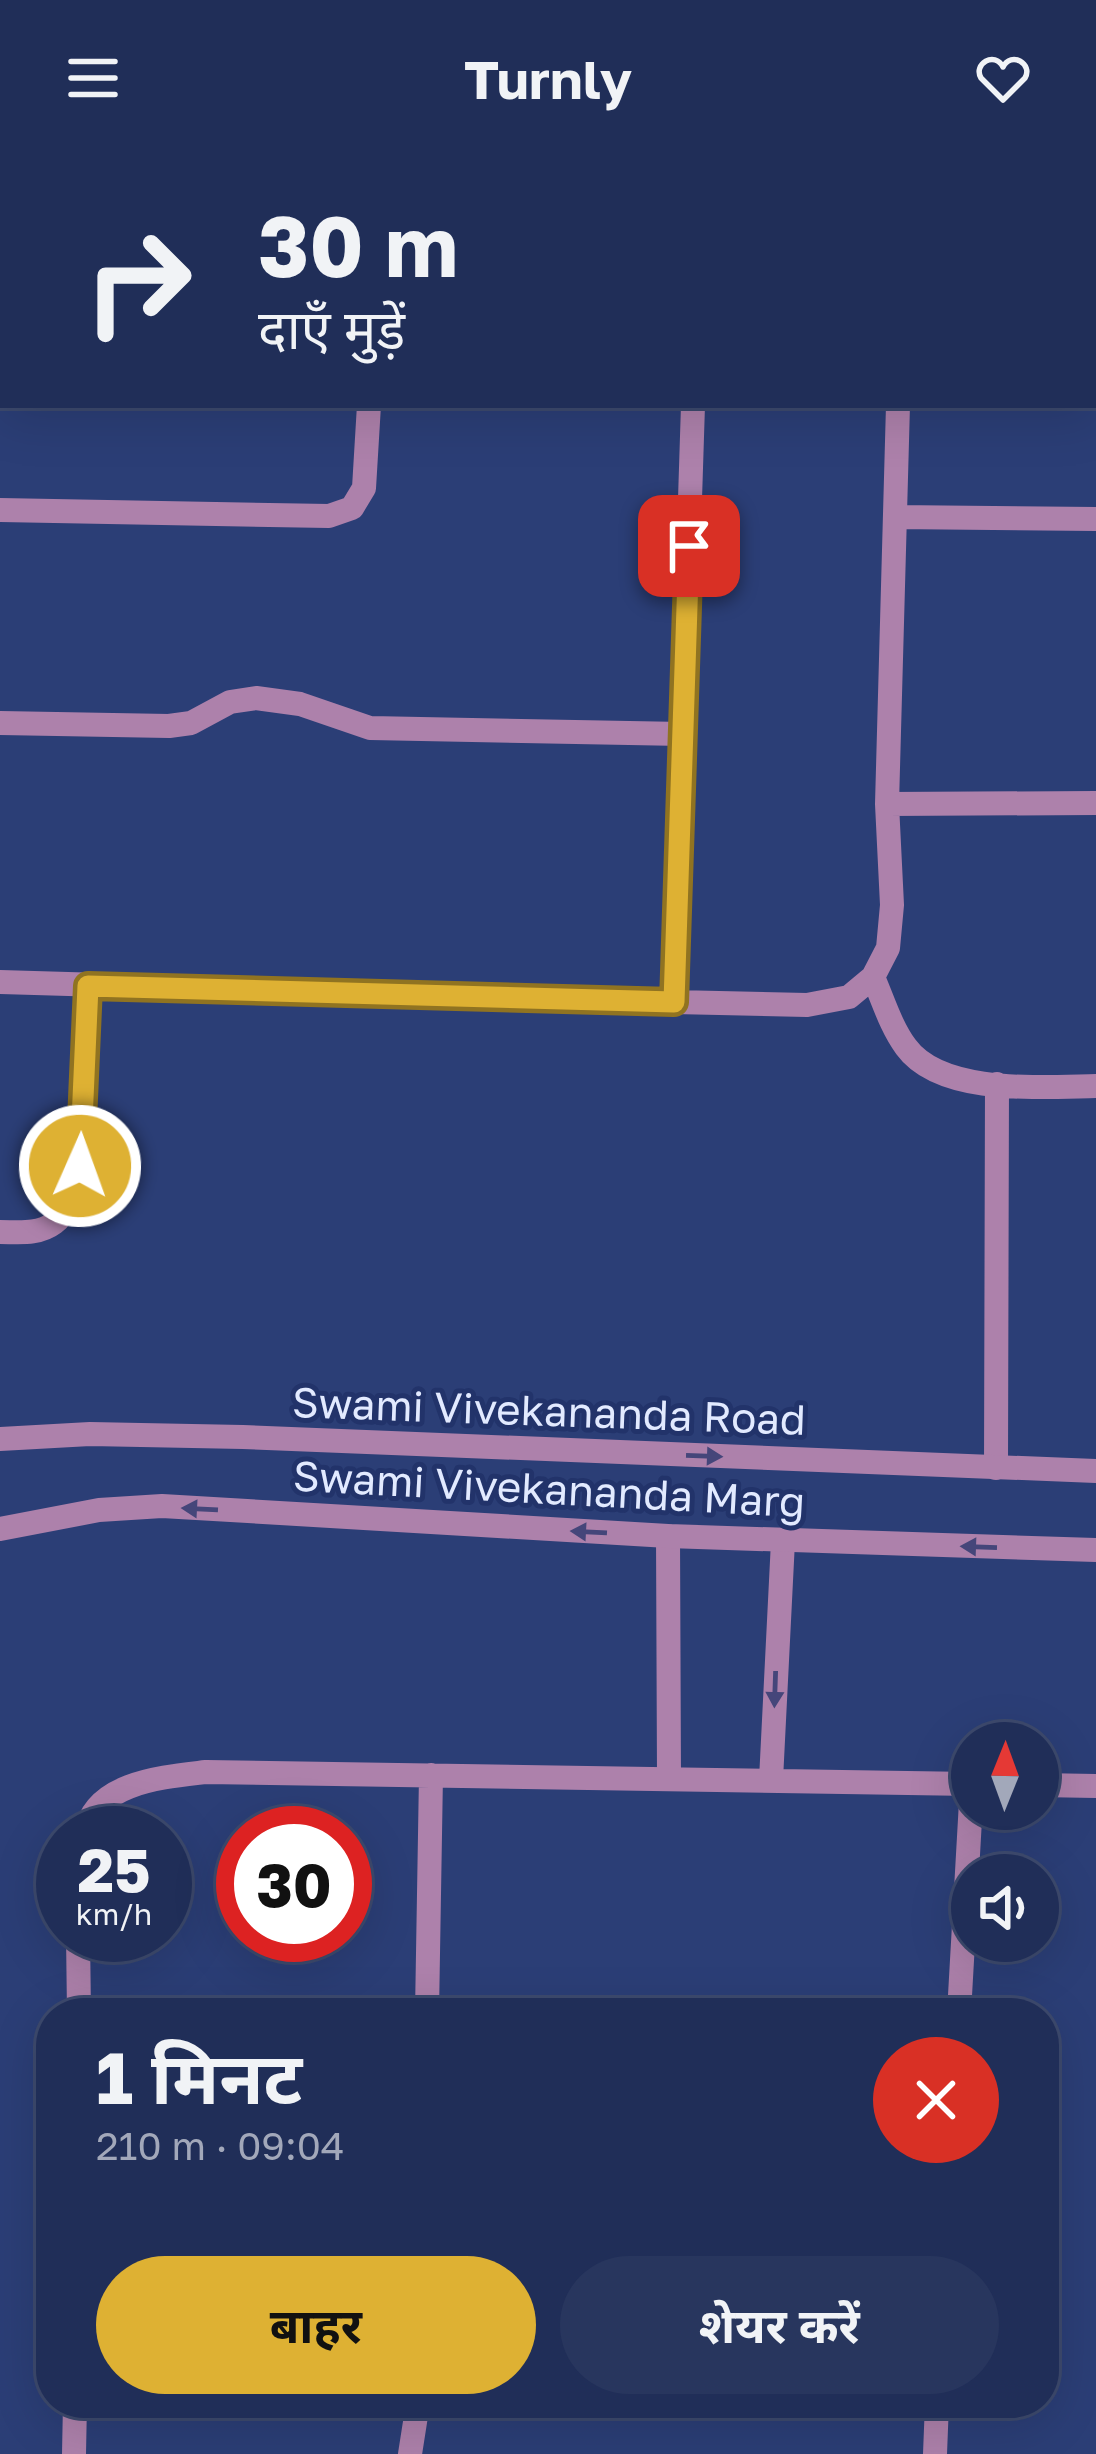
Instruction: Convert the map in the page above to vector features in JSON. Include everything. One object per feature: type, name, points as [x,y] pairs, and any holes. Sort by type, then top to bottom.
[{"type":"street","points":[[0,510],[329,516],[352,508],[364,488],[369,408]]},
{"type":"street","points":[[674,1002],[693,408]]},
{"type":"street","points":[[0,982],[807,1005],[849,997],[873,977],[888,948],[892,905],[887,805],[898,408]]},
{"type":"street","points":[[895,518],[1096,520]]},
{"type":"street","points":[[0,723],[169,726],[191,723],[230,702],[276,699],[370,728],[683,734]]},
{"type":"street","points":[[887,805],[1096,803]]},
{"type":"street","points":[[873,977],[907,1050],[930,1070],[998,1084],[1096,1087]]},
{"type":"street","points":[[0,1232],[32,1233],[56,1222],[73,1197],[80,1166],[88,986]]},
{"type":"street","points":[[996,1468],[998,1084]]},
{"type":"street","name":"Swami Vivekananda Road","points":[[0,1439],[90,1433],[1096,1471]]},
{"type":"street","name":"Swami Vivekananda Marg","points":[[0,1529],[99,1510],[162,1507],[668,1536],[1096,1550]]},
{"type":"street","points":[[668,1536],[669,1778]]},
{"type":"street","points":[[771,1780],[783,1541]]},
{"type":"street","points":[[101,1806],[117,1792],[158,1778],[206,1772],[951,1784]]},
{"type":"street","points":[[427,1998],[431,1775]]},
{"type":"street","points":[[1059,1785],[1096,1786]]},
{"type":"street","points":[[960,1998],[969,1830]]},
{"type":"street","points":[[78,1962],[79,1998]]},
{"type":"street","points":[[74,2454],[75,2418]]},
{"type":"street","points":[[410,2454],[416,2418]]},
{"type":"street","points":[[935,2454],[937,2418]]},
{"type":"route","points":[[80,1166],[88,986],[674,1002],[689,546]]}]
